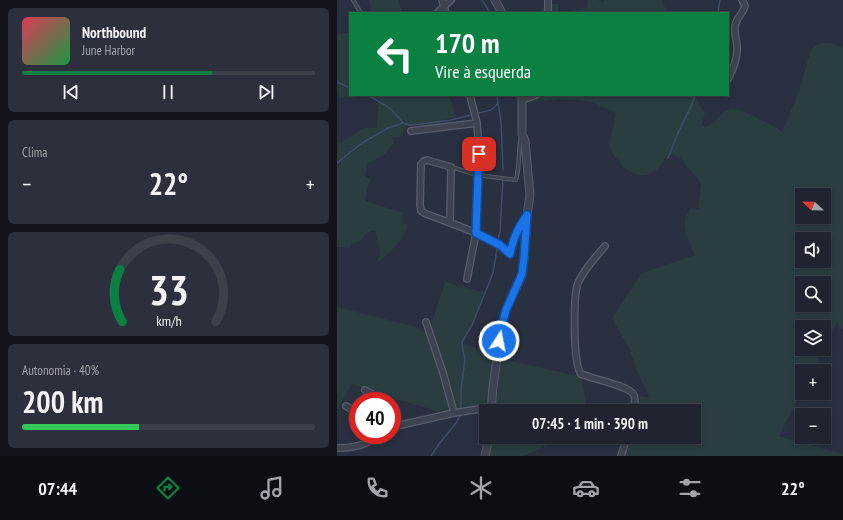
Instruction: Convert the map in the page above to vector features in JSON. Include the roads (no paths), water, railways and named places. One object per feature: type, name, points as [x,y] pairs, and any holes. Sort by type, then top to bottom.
[{"type":"street","points":[[443,0],[446,12]]},
{"type":"street","points":[[438,12],[451,0]]},
{"type":"street","points":[[495,0],[501,12]]},
{"type":"street","points":[[548,0],[548,12]]},
{"type":"street","points":[[729,76],[737,58],[735,26],[736,21],[744,12],[745,6],[742,0]]},
{"type":"street","points":[[467,279],[476,233],[479,154],[477,123],[470,96]]},
{"type":"street","points":[[492,404],[493,387],[501,329],[506,310],[522,274],[524,258],[530,195],[525,141],[522,134],[522,98]]},
{"type":"street","points":[[411,131],[477,123]]},
{"type":"street","points":[[450,223],[451,167],[427,160],[424,161],[421,164],[421,211],[450,223],[476,233],[500,245],[510,254],[513,239],[527,215]]},
{"type":"street","points":[[605,246],[589,264],[578,284],[576,291],[575,346],[578,369],[579,373],[581,374],[630,391],[634,395],[634,404]]},
{"type":"street","points":[[426,322],[444,376],[454,413]]},
{"type":"street","points":[[401,424],[454,413],[479,410]]},
{"type":"street","points":[[337,448],[366,444]]},
{"type":"street","points":[[485,456],[488,444]]},
{"type":"street","points":[[621,456],[625,444]]},
{"type":"lane","points":[[353,0],[360,12]]},
{"type":"lane","points":[[451,167],[478,175],[516,180],[522,134]]},
{"type":"waterway","points":[[482,0],[489,12]]},
{"type":"waterway","points":[[718,12],[720,0]]},
{"type":"waterway","points":[[337,82],[349,88]]},
{"type":"waterway","points":[[369,96],[392,110],[403,123]]},
{"type":"waterway","points":[[497,96],[501,122],[503,169]]},
{"type":"waterway","points":[[668,158],[695,96]]},
{"type":"waterway","points":[[337,163],[362,143],[388,128],[403,123],[410,125],[451,120],[491,110],[497,105],[498,101]]},
{"type":"waterway","points":[[498,240],[500,231],[503,178]]},
{"type":"waterway","points":[[461,407],[461,389],[465,359],[462,342],[472,325],[493,273],[497,249]]},
{"type":"waterway","points":[[431,456],[460,416]]}]
